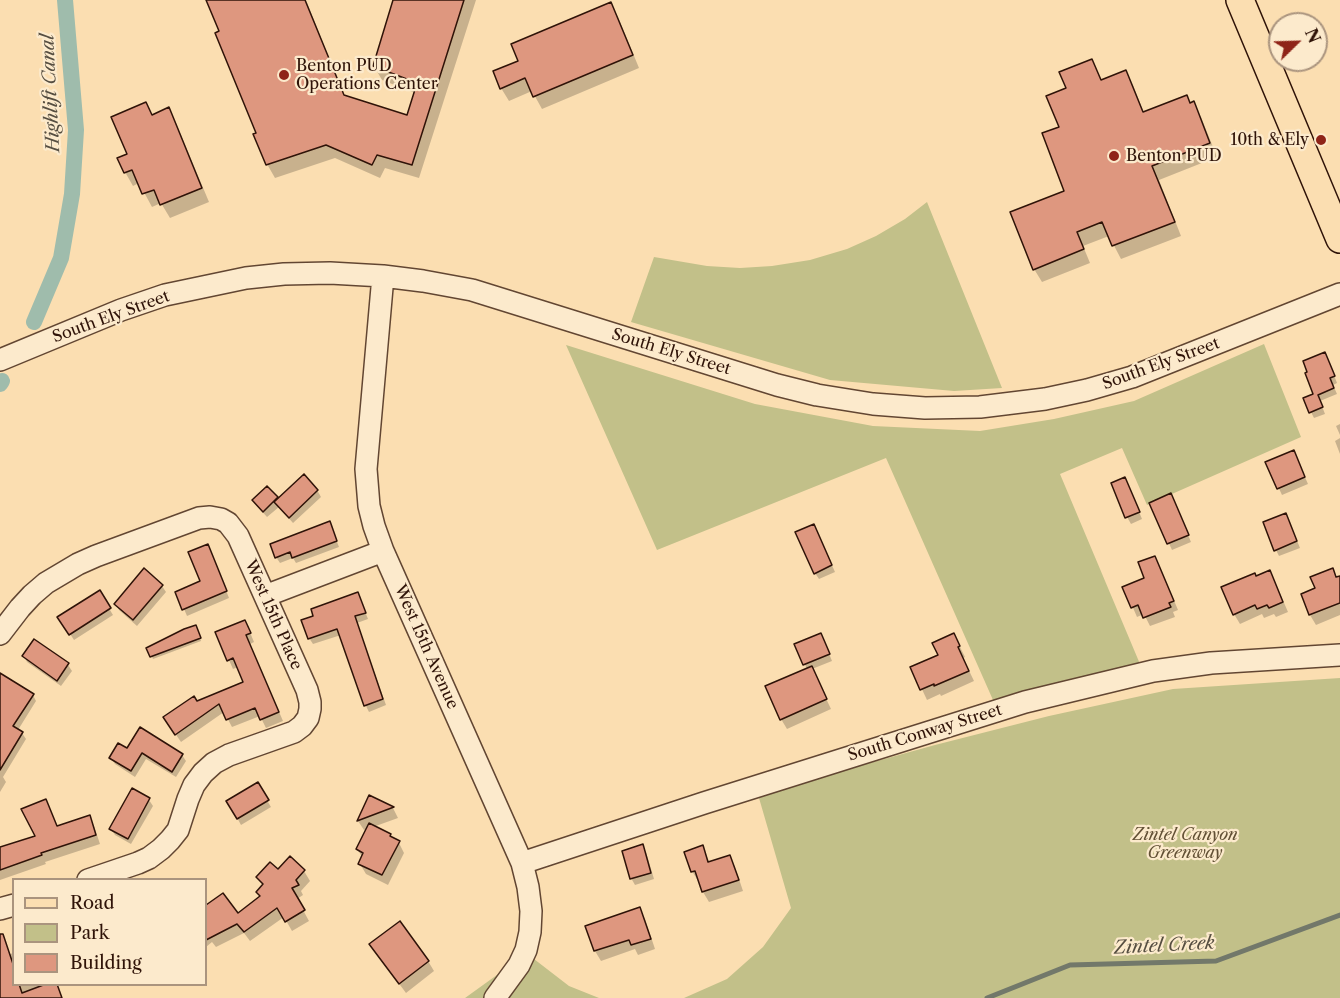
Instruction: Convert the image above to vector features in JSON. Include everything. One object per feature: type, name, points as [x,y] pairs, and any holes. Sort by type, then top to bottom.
[{"type":"main road","points":[[1240,0],[1340,239]]},
{"type":"street","name":"South Ely Street","points":[[0,360],[121,310],[165,295],[246,278],[330,273],[383,276],[472,290],[766,382],[818,395],[873,404],[925,408],[980,407],[1045,399],[1132,377],[1340,294]]},
{"type":"street","name":"West 15th Avenue","points":[[383,276],[366,469],[369,506],[383,551],[522,863],[529,895],[530,932],[526,950],[519,965],[495,998]]},
{"type":"street","name":"West 15th Place","points":[[0,634],[32,595],[46,583],[78,564],[199,519],[210,517],[221,519],[228,523],[238,536],[307,690],[310,702],[308,718],[302,726],[294,732],[229,755],[214,763],[194,785],[178,830],[161,849],[138,863],[91,878]]},
{"type":"street","points":[[265,597],[383,551]]},
{"type":"street","name":"South Conway Street","points":[[522,863],[725,796],[1025,702],[1154,671],[1211,663],[1340,655]]},
{"type":"green space","points":[[927,202],[1002,388],[954,391],[830,380],[631,322],[654,257],[707,266],[740,268],[810,260],[847,249],[876,236],[905,219]]},
{"type":"green space","points":[[1264,344],[1301,437],[1147,505],[1122,448],[1060,474],[1140,664],[1066,680],[993,700],[886,458],[657,550],[566,345],[755,404],[873,426],[980,431],[1054,419],[1134,401]]},
{"type":"green space","name":"Zintel Canyon Greenway","points":[[1340,678],[1340,998],[684,998],[727,979],[763,947],[791,908],[759,798],[823,776],[935,745],[1049,716],[1173,689]]},
{"type":"green space","points":[[534,959],[569,986],[599,998],[465,998],[508,967]]},
{"type":"building","name":"Benton PUD Operations Center","points":[[206,0],[305,0],[344,95],[407,115],[417,83],[373,66],[393,0],[464,0],[412,165],[377,155],[372,165],[326,145],[266,165],[253,134],[256,133],[215,33],[219,31]]},
{"type":"building","points":[[611,2],[633,55],[533,97],[525,78],[500,89],[493,71],[518,61],[511,44]]},
{"type":"building","name":"Benton PUD","points":[[1092,59],[1101,80],[1126,70],[1143,112],[1187,95],[1190,103],[1194,101],[1210,143],[1152,166],[1175,222],[1112,246],[1102,222],[1077,232],[1084,249],[1033,270],[1010,212],[1064,191],[1042,133],[1059,127],[1046,96],[1066,88],[1059,72]]},
{"type":"building","points":[[146,102],[152,115],[169,107],[202,188],[160,205],[154,190],[142,194],[132,170],[124,173],[117,158],[127,154],[111,117]]},
{"type":"building","points":[[1325,352],[1335,376],[1330,378],[1334,388],[1318,395],[1323,407],[1309,413],[1303,398],[1313,394],[1303,361]]},
{"type":"building","points":[[1294,450],[1305,477],[1277,489],[1265,462]]},
{"type":"building","points":[[304,474],[318,490],[289,518],[274,502]]},
{"type":"building","points":[[1125,477],[1140,512],[1125,518],[1111,483]]},
{"type":"building","points":[[267,486],[278,497],[263,512],[252,500]]},
{"type":"building","points":[[1171,493],[1189,535],[1167,544],[1149,503]]},
{"type":"building","points":[[1286,513],[1297,541],[1274,551],[1263,522]]},
{"type":"building","points":[[330,521],[337,541],[292,558],[290,552],[275,558],[270,544]]},
{"type":"building","points":[[814,524],[832,565],[814,574],[795,532]]},
{"type":"building","points":[[208,544],[227,591],[182,610],[175,592],[200,581],[188,552]]},
{"type":"building","points":[[1155,556],[1174,601],[1169,603],[1171,607],[1143,618],[1138,605],[1131,608],[1122,587],[1144,578],[1138,562]]},
{"type":"building","points":[[144,568],[163,585],[133,620],[114,604]]},
{"type":"building","points":[[1333,568],[1336,577],[1340,576],[1340,603],[1309,615],[1301,594],[1315,588],[1310,577]]},
{"type":"building","points":[[1270,570],[1283,602],[1269,608],[1267,605],[1257,609],[1255,605],[1233,615],[1221,587],[1255,573],[1256,576]]},
{"type":"building","points":[[100,590],[111,608],[69,635],[57,617]]},
{"type":"building","points":[[358,592],[366,613],[355,616],[383,699],[364,706],[337,629],[308,639],[301,620],[313,616],[311,609]]},
{"type":"building","points":[[245,620],[251,633],[246,635],[279,712],[260,720],[255,708],[226,720],[219,704],[175,735],[163,717],[194,696],[197,701],[243,682],[233,658],[227,661],[215,632]]},
{"type":"building","points":[[196,625],[201,638],[150,657],[146,648]]},
{"type":"building","points":[[821,633],[830,654],[803,665],[794,644]]},
{"type":"building","points":[[954,633],[969,671],[920,690],[910,667],[938,655],[932,643]]},
{"type":"building","points":[[34,639],[69,663],[57,681],[22,656]]},
{"type":"building","points":[[812,666],[827,699],[780,720],[765,686]]},
{"type":"building","points":[[0,673],[34,694],[13,726],[23,732],[0,770]]},
{"type":"building","points":[[140,727],[183,754],[172,772],[142,753],[131,771],[109,758],[118,743],[127,748]]},
{"type":"building","points":[[258,782],[269,800],[237,819],[226,801]]},
{"type":"building","points":[[132,788],[150,798],[128,839],[109,829]]},
{"type":"building","points":[[369,795],[394,807],[357,821]]},
{"type":"building","points":[[46,799],[57,826],[90,815],[96,835],[41,853],[42,855],[0,870],[0,847],[35,836],[21,809]]},
{"type":"building","points":[[369,823],[400,841],[382,875],[358,864],[363,853],[356,849]]},
{"type":"building","points":[[643,844],[651,873],[630,879],[622,851]]},
{"type":"building","points":[[703,845],[708,862],[730,855],[739,880],[702,892],[695,871],[691,872],[684,852]]},
{"type":"building","points":[[290,856],[305,870],[296,880],[299,885],[292,888],[305,910],[285,922],[277,908],[244,932],[237,924],[207,939],[207,904],[223,893],[238,913],[260,896],[256,892],[263,884],[256,877],[270,862],[278,869]]},
{"type":"building","points":[[640,907],[651,939],[631,945],[629,940],[594,951],[585,926]]},
{"type":"building","points":[[400,921],[429,961],[399,984],[369,944]]},
{"type":"building","points":[[0,934],[3,934],[12,961],[12,986],[20,986],[22,993],[41,986],[58,986],[62,998],[0,998]]},
{"type":"waterway","name":"Highlift Canal","points":[[34,322],[61,258],[72,194],[76,130],[65,0]]},
{"type":"waterway","name":"Zintel Creek","points":[[987,998],[1070,965],[1216,961],[1340,915]]},
{"type":"place","name":"Benton PUD Operations Center","points":[[284,75]]},
{"type":"place","name":"10th & Ely","points":[[1321,140]]},
{"type":"place","name":"Benton PUD","points":[[1114,156]]}]
